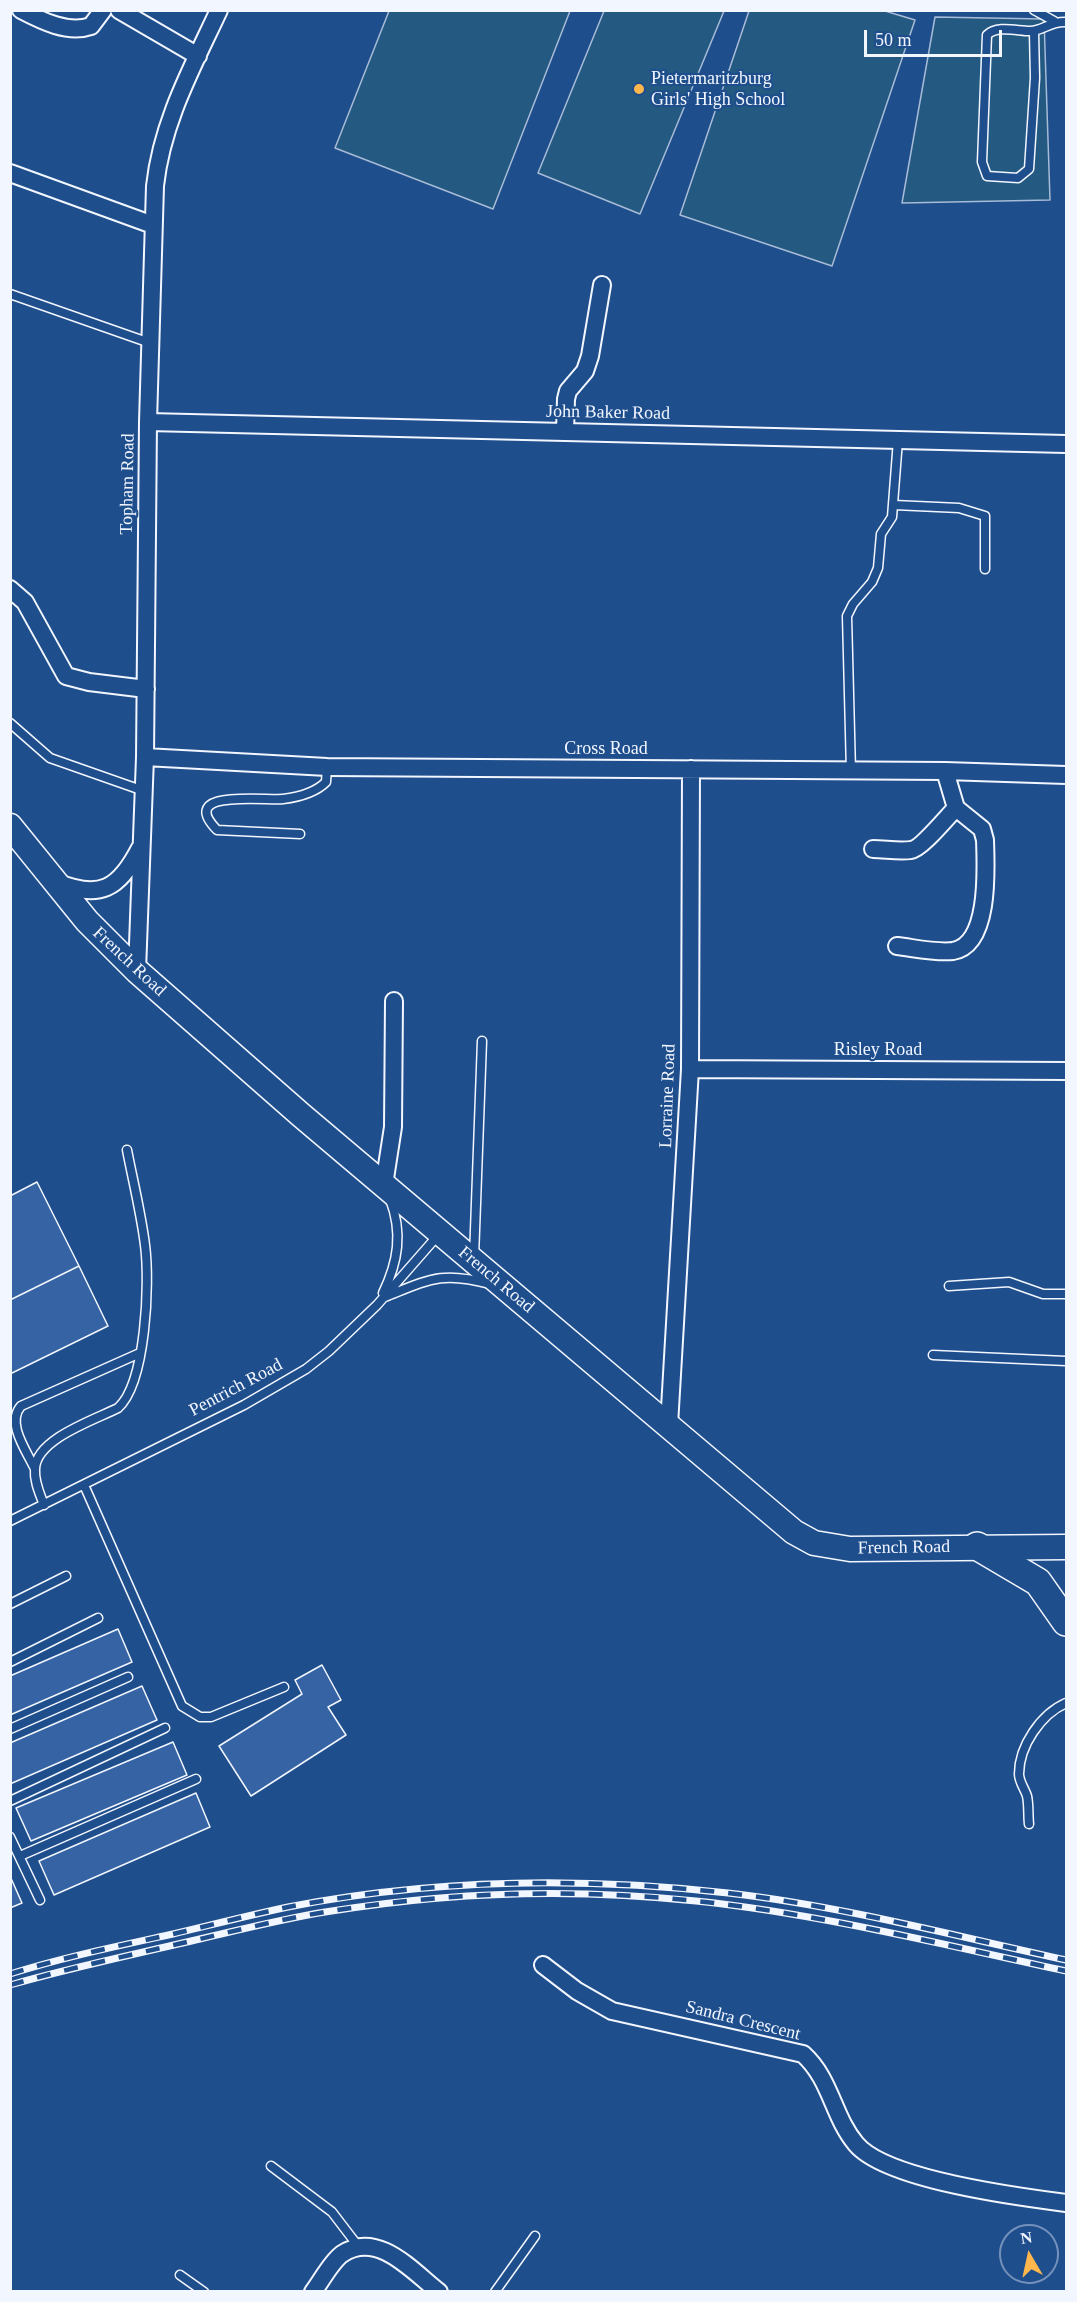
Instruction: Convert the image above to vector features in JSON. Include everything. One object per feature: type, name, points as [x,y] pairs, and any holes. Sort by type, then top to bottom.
[{"type":"main road","points":[[977,1546],[1038,1582],[1066,1622]]},
{"type":"street","points":[[21,10],[56,25],[75,28],[91,26],[103,10]]},
{"type":"street","points":[[119,10],[198,56]]},
{"type":"street","name":"Topham Road","points":[[137,972],[145,757],[148,422],[153,225],[158,159],[171,113],[219,10]]},
{"type":"street","points":[[10,173],[153,225]]},
{"type":"street","points":[[565,432],[568,391],[585,371],[590,356],[602,285]]},
{"type":"street","name":"John Baker Road","points":[[148,422],[1066,444]]},
{"type":"street","points":[[10,589],[25,602],[66,676],[89,682],[146,689]]},
{"type":"street","name":"Cross Road","points":[[145,757],[327,767],[945,771],[1066,775]]},
{"type":"street","name":"Lorraine Road","points":[[669,1425],[690,1069],[691,769]]},
{"type":"street","points":[[897,946],[951,951],[968,945],[974,938],[982,914],[985,840],[982,829],[956,808],[945,771]]},
{"type":"street","points":[[873,849],[912,850],[920,847],[933,830],[956,808]]},
{"type":"street","name":"French Road","points":[[10,826],[87,921],[137,972],[440,1233],[794,1532],[814,1543],[850,1549],[977,1546],[1066,1547]]},
{"type":"street","points":[[55,882],[82,892],[109,887],[126,872],[141,845]]},
{"type":"street","points":[[384,1185],[393,1126],[394,1001]]},
{"type":"street","name":"Risley Road","points":[[690,1069],[1066,1071]]},
{"type":"street","name":"Sandra Crescent","points":[[543,1965],[578,1991],[612,2011],[790,2049],[803,2054],[820,2072],[845,2127],[855,2143],[865,2154],[880,2161],[902,2170],[974,2188],[1066,2203]]},
{"type":"street","points":[[313,2292],[340,2256],[358,2246],[371,2246],[394,2256],[440,2292]]},
{"type":"lane","points":[[1034,10],[1054,21],[1066,22]]},
{"type":"lane","points":[[1034,32],[1035,78],[1029,169],[1018,178],[987,176],[982,162],[987,35],[997,30],[1034,32],[1054,21]]},
{"type":"lane","points":[[10,294],[150,343]]},
{"type":"lane","points":[[851,772],[847,616],[853,604],[872,582],[878,568],[881,534],[892,517],[894,505],[898,440]]},
{"type":"lane","points":[[894,505],[959,508],[985,516],[985,569]]},
{"type":"lane","points":[[10,723],[50,758],[144,791]]},
{"type":"lane","points":[[300,834],[217,830],[208,821],[207,812],[210,804],[219,799],[282,799],[318,790],[326,782],[327,767]]},
{"type":"lane","points":[[474,1261],[482,1041]]},
{"type":"lane","points":[[34,1467],[42,1449],[55,1439],[118,1408],[125,1402],[134,1386],[144,1331],[145,1246],[127,1150]]},
{"type":"lane","points":[[380,1301],[396,1263],[398,1246],[394,1209],[384,1185]]},
{"type":"lane","name":"Pentrich Road","points":[[10,1521],[288,1380],[329,1351],[380,1301],[440,1233]]},
{"type":"lane","points":[[380,1301],[435,1277],[468,1279],[511,1291]]},
{"type":"lane","points":[[949,1286],[1009,1282],[1043,1294],[1066,1294]]},
{"type":"lane","points":[[44,1505],[35,1479],[34,1467],[15,1427],[15,1417],[21,1406],[140,1353]]},
{"type":"lane","points":[[933,1355],[1066,1361]]},
{"type":"lane","points":[[84,1485],[182,1706],[200,1717],[211,1717],[284,1687]]},
{"type":"lane","points":[[10,1604],[66,1576]]},
{"type":"lane","points":[[10,1662],[98,1618]]},
{"type":"lane","points":[[10,1729],[128,1677]]},
{"type":"lane","points":[[1029,1824],[1027,1796],[1019,1777],[1020,1761],[1029,1738],[1045,1717],[1066,1703]]},
{"type":"lane","points":[[10,1801],[165,1728]]},
{"type":"lane","points":[[20,1856],[196,1779]]},
{"type":"lane","points":[[10,1837],[40,1900]]},
{"type":"lane","points":[[271,2166],[332,2212],[358,2246]]},
{"type":"lane","points":[[495,2292],[535,2236]]},
{"type":"lane","points":[[180,2275],[204,2292]]},
{"type":"shaded area","points":[[389,11],[570,11],[493,209],[335,148]]},
{"type":"shaded area","points":[[604,11],[724,11],[640,214],[538,173]]},
{"type":"shaded area","points":[[749,11],[885,11],[915,20],[832,266],[680,215]]},
{"type":"shaded area","points":[[935,17],[1044,19],[1050,200],[902,203]]},
{"type":"building","points":[[37,1182],[79,1266],[10,1300],[10,1196]]},
{"type":"building","points":[[79,1266],[108,1326],[10,1374],[10,1300]]},
{"type":"building","points":[[118,1629],[132,1662],[10,1715],[10,1676]]},
{"type":"building","points":[[322,1665],[341,1700],[328,1707],[346,1735],[251,1796],[219,1746],[302,1694],[295,1680]]},
{"type":"building","points":[[142,1686],[157,1720],[10,1784],[10,1743]]},
{"type":"building","points":[[173,1742],[187,1775],[31,1841],[16,1808]]},
{"type":"building","points":[[196,1793],[210,1827],[54,1895],[39,1861]]},
{"type":"building","points":[[10,1876],[22,1903],[10,1908]]},
{"type":"railway","points":[[10,1974],[91,1952],[288,1907],[397,1891],[508,1883],[618,1885],[728,1893],[898,1922],[1066,1960]]},
{"type":"railway","points":[[10,1985],[115,1958],[325,1912],[464,1896],[557,1893],[696,1901],[789,1914],[882,1931],[1066,1971]]},
{"type":"place","name":"Pietermaritzburg Girls' High School","points":[[639,89]]}]
